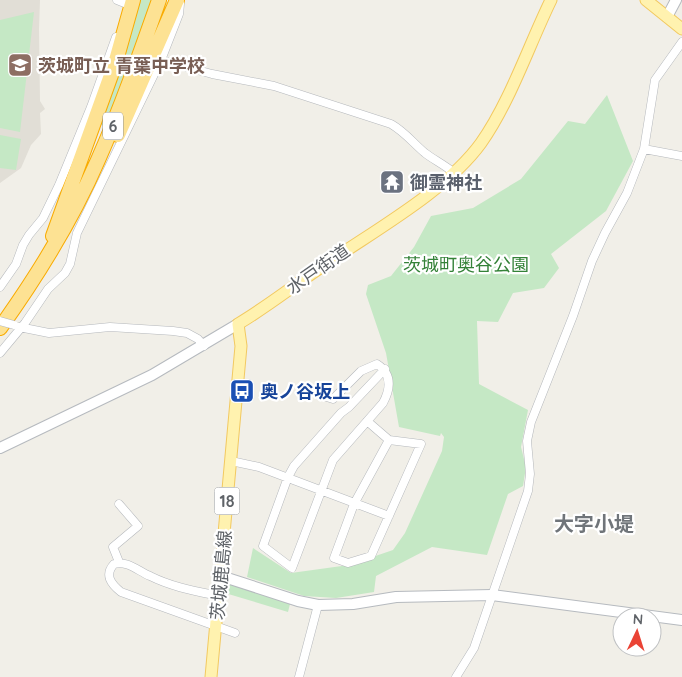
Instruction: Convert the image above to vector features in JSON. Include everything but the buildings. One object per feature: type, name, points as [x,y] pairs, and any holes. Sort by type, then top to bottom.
[{"type":"highway","name":"6","points":[[0,328],[54,247],[98,161],[118,114],[159,0]]},
{"type":"highway","points":[[54,247],[68,234],[94,185],[130,112],[178,0]]},
{"type":"highway","points":[[39,272],[115,64],[131,1]]},
{"type":"main road","name":"水戸街道","points":[[238,324],[416,202],[454,173],[480,144],[494,121],[552,0]]},
{"type":"main road","points":[[646,0],[682,29]]},
{"type":"main road","name":"茨城鹿島線","points":[[211,677],[241,346],[238,324]]},
{"type":"street","points":[[0,288],[16,264],[29,234],[44,218],[59,185],[131,1],[117,0]]},
{"type":"street","points":[[0,353],[18,326],[48,289],[65,273],[70,264],[77,233],[161,60],[179,14],[178,0]]},
{"type":"street","points":[[667,17],[676,0]]},
{"type":"street","points":[[456,677],[474,648],[528,491],[530,474],[527,441],[531,422],[573,316],[592,261],[604,234],[627,193],[644,149],[655,80],[682,42]]},
{"type":"street","points":[[161,60],[212,74],[274,86],[391,124],[402,130],[424,152],[454,173]]},
{"type":"street","points":[[644,149],[682,156]]},
{"type":"street","points":[[0,321],[49,333],[110,327],[172,330],[187,333],[198,339],[204,346]]},
{"type":"street","name":"水戸街道","points":[[0,448],[116,394],[204,346],[238,324]]},
{"type":"street","points":[[317,394],[333,399],[362,371],[376,364],[385,369],[388,376],[387,395],[383,403],[336,456],[321,490],[292,568],[263,546],[288,478],[302,455],[385,369]]},
{"type":"street","points":[[367,421],[389,440],[422,444],[371,556],[348,564],[334,558],[354,504],[389,440]]},
{"type":"street","points":[[231,461],[259,467],[388,516]]},
{"type":"street","points":[[119,504],[138,526],[113,548],[119,562]]},
{"type":"street","points":[[219,596],[168,584],[124,563],[119,562],[111,566],[109,576],[113,586],[121,592],[216,628],[235,633]]},
{"type":"street","points":[[221,576],[298,601],[318,605],[353,604],[396,597],[492,595],[682,620]]},
{"type":"street","points":[[299,677],[318,605]]},
{"type":"shaded area","name":"茨城町立 青葉中学校","points":[[0,0],[40,0],[40,101],[45,109],[40,113],[41,134],[31,145],[21,168],[0,183]]},
{"type":"green space","points":[[137,0],[155,0],[107,127],[97,123]]},
{"type":"green space","points":[[34,12],[20,132],[0,128],[0,20]]},
{"type":"green space","name":"茨城町奥谷公園","points":[[607,95],[633,161],[606,211],[551,254],[559,268],[544,288],[513,293],[498,322],[477,321],[479,384],[528,410],[521,447],[526,467],[523,486],[508,494],[487,555],[432,547],[376,576],[374,592],[336,598],[304,596],[247,577],[253,548],[291,573],[349,565],[393,550],[405,533],[442,451],[444,437],[441,433],[440,436],[399,427],[386,353],[366,294],[368,285],[391,276],[414,247],[431,216],[473,208],[521,179],[568,121],[585,124]]},
{"type":"green space","points":[[0,135],[21,139],[16,170],[0,168]]},
{"type":"green space","points":[[225,583],[290,604],[288,612],[225,593]]},
{"type":"place","name":"茨城町立 青葉中学校","points":[[20,65]]},
{"type":"place","name":"御霊神社","points":[[392,182]]},
{"type":"place","name":"奥ノ谷坂上","points":[[242,391]]},
{"type":"district","name":"大字小堤","points":[[594,523]]}]
